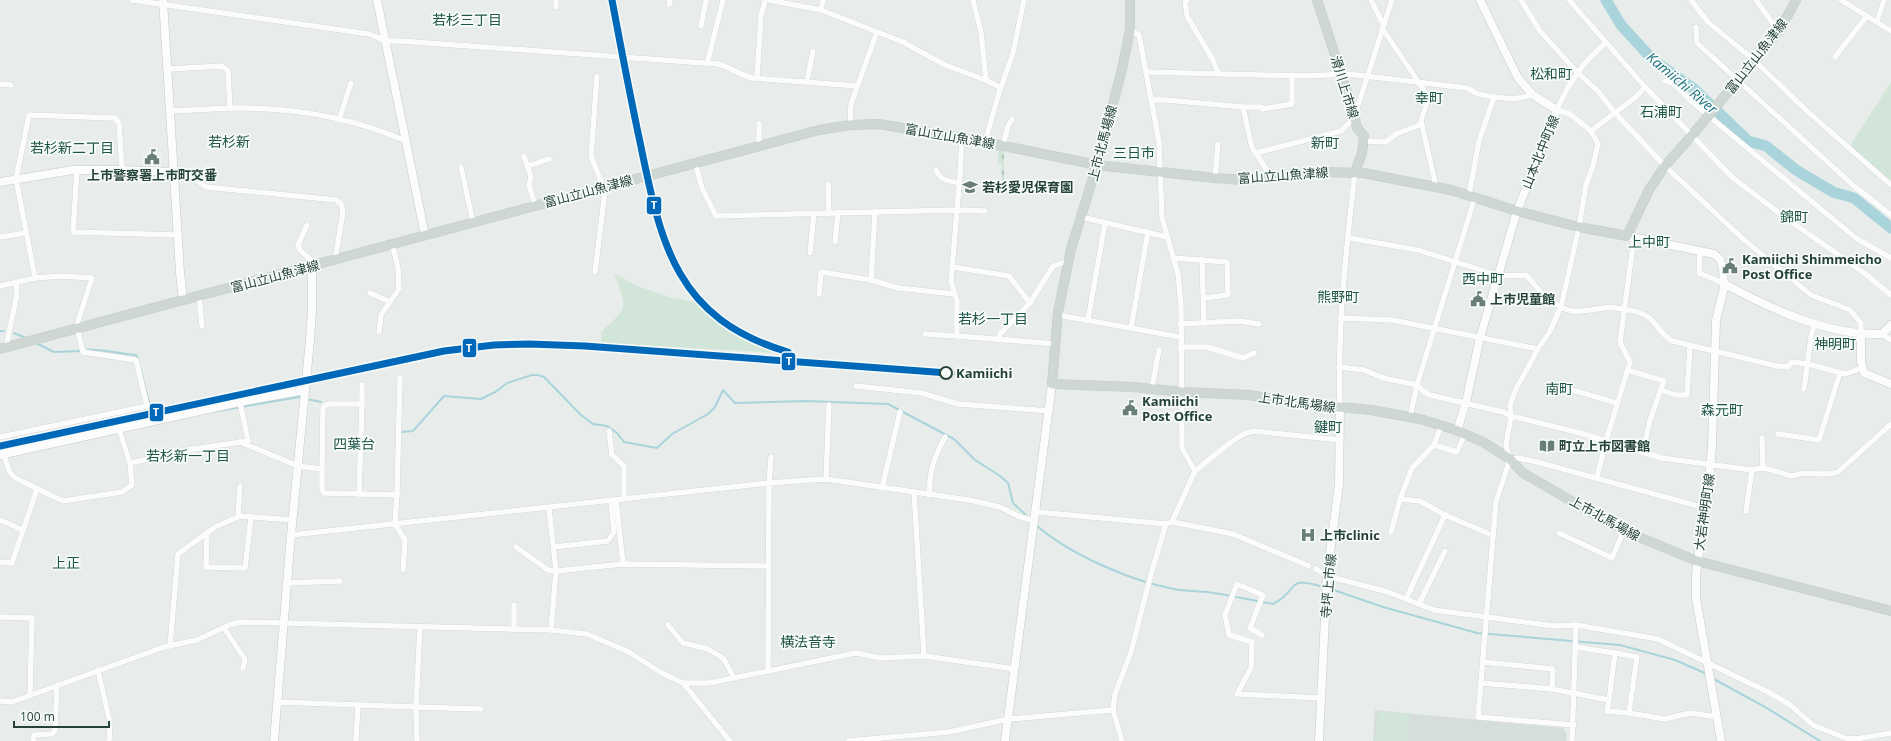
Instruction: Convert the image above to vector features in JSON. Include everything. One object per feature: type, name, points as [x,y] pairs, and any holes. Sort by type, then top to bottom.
[{"type":"main road","name":"上市北馬場線","points":[[1130,0],[1130,30],[1098,165],[1080,217],[1058,315],[1057,344],[1052,384],[1152,388],[1182,392],[1249,395],[1340,408],[1371,410],[1410,417],[1441,426],[1483,442],[1510,459],[1523,472],[1624,530],[1697,561],[1891,611]]},
{"type":"main road","name":"滑川上市線","points":[[1317,0],[1342,75],[1357,128],[1364,136],[1364,141]]},
{"type":"main road","name":"富山立山魚津線","points":[[3,348],[335,260],[425,234],[694,162],[819,130],[850,125],[879,124],[985,142],[1098,165],[1160,173],[1244,180],[1315,172],[1355,172],[1436,186],[1517,211],[1579,227],[1631,237],[1649,190],[1665,166],[1778,30],[1796,0]]},
{"type":"main road","points":[[1355,172],[1364,141]]},
{"type":"street","points":[[132,0],[163,2],[193,8],[369,34],[386,41],[724,65],[741,75],[757,78],[857,86]]},
{"type":"street","points":[[377,0],[425,234]]},
{"type":"street","points":[[556,0],[556,7]]},
{"type":"street","points":[[701,26],[706,0]]},
{"type":"street","points":[[708,64],[723,0]]},
{"type":"street","points":[[757,78],[761,16],[764,0]]},
{"type":"street","points":[[769,0],[821,10],[903,42],[945,65],[986,80],[1001,88]]},
{"type":"street","points":[[821,10],[823,0]]},
{"type":"street","points":[[973,0],[981,32],[986,80]]},
{"type":"street","points":[[985,142],[1013,53],[1024,0]]},
{"type":"street","points":[[1185,0],[1187,16],[1213,60],[1218,73]]},
{"type":"street","points":[[1370,0],[1382,26],[1424,90],[1428,100],[1422,124],[1436,186]]},
{"type":"street","points":[[1256,153],[1341,131],[1354,118],[1382,26],[1392,0]]},
{"type":"street","name":"山本北中町線","points":[[1461,433],[1480,338],[1517,211],[1557,110],[1533,95],[1518,78],[1480,0]]},
{"type":"street","points":[[1521,0],[1540,31],[1578,73],[1598,91],[1615,113],[1665,166],[1742,238],[1811,295],[1850,310],[1861,323],[1862,368],[1864,373],[1891,384]]},
{"type":"street","points":[[1569,0],[1645,87],[1693,134],[1733,178],[1779,213],[1864,273],[1891,295]]},
{"type":"street","points":[[1691,0],[1708,22],[1891,184]]},
{"type":"street","points":[[1756,0],[1778,30]]},
{"type":"street","points":[[1842,0],[1891,31]]},
{"type":"street","points":[[1876,22],[1884,0]]},
{"type":"street","points":[[163,2],[183,300]]},
{"type":"street","points":[[1835,57],[1867,16]]},
{"type":"street","points":[[1696,27],[1697,43],[1731,72],[1773,113],[1854,186],[1891,215]]},
{"type":"street","points":[[1130,30],[1138,35],[1152,100],[1159,142],[1161,210],[1178,274],[1181,304],[1180,347],[1182,448],[1195,471]]},
{"type":"street","points":[[850,125],[851,104],[877,32]]},
{"type":"street","points":[[1574,725],[1478,717],[1492,535],[1496,502],[1510,459],[1506,444],[1511,416],[1510,405],[1516,389],[1538,349],[1550,333],[1561,307],[1579,227],[1586,186],[1594,166],[1598,144],[1591,131],[1570,114],[1557,110],[1564,94],[1578,73],[1593,53],[1606,43]]},
{"type":"street","points":[[807,81],[813,51]]},
{"type":"street","points":[[168,69],[222,66],[228,71],[230,108]]},
{"type":"street","points":[[1146,72],[1367,76],[1467,88],[1478,94],[1494,97],[1514,99],[1533,95]]},
{"type":"street","points":[[1152,100],[1261,107],[1263,109],[1292,104],[1292,75]]},
{"type":"street","points":[[595,272],[604,186],[591,156],[597,76]]},
{"type":"street","points":[[1665,81],[1674,84],[1698,107],[1857,239],[1891,258]]},
{"type":"street","points":[[339,120],[351,83]]},
{"type":"street","points":[[0,84],[11,85]]},
{"type":"street","points":[[1591,131],[1615,113],[1645,87]]},
{"type":"street","points":[[1410,417],[1416,385],[1455,262],[1472,196],[1479,141],[1494,97]]},
{"type":"street","points":[[1243,107],[1252,148],[1268,172],[1270,178]]},
{"type":"street","points":[[170,111],[230,108],[272,108],[369,126],[406,141]]},
{"type":"street","points":[[35,278],[16,179],[18,163],[29,115],[115,118],[119,123],[122,170]]},
{"type":"street","points":[[1003,146],[1008,126],[1012,119]]},
{"type":"street","points":[[759,123],[759,145]]},
{"type":"street","points":[[1364,141],[1386,142],[1396,134],[1422,124]]},
{"type":"street","points":[[957,336],[957,301],[951,281],[958,210],[962,138]]},
{"type":"street","points":[[1215,178],[1218,144]]},
{"type":"street","points":[[524,156],[531,177],[529,185],[535,205]]},
{"type":"street","points":[[528,166],[549,160]]},
{"type":"street","points":[[694,162],[702,188],[716,216],[829,212],[985,211]]},
{"type":"street","points":[[461,167],[473,222]]},
{"type":"street","points":[[77,170],[73,232],[178,235]]},
{"type":"street","points":[[0,182],[77,170],[174,172],[185,173],[206,187],[336,200],[341,204],[343,212],[335,260]]},
{"type":"street","points":[[936,170],[938,176],[944,180],[960,182]]},
{"type":"street","points":[[1340,408],[1339,367],[1342,318],[1355,172]]},
{"type":"street","points":[[828,184],[829,212]]},
{"type":"street","points":[[835,242],[838,212]]},
{"type":"street","points":[[871,280],[875,212]]},
{"type":"street","points":[[810,253],[814,213]]},
{"type":"street","points":[[1080,217],[1167,237]]},
{"type":"street","points":[[1088,320],[1104,223]]},
{"type":"street","points":[[274,741],[312,311],[311,260],[300,250],[298,245],[307,225]]},
{"type":"street","points":[[1131,328],[1148,232]]},
{"type":"street","points":[[0,237],[26,233]]},
{"type":"street","points":[[1597,477],[1606,441],[1630,362],[1620,342],[1631,237],[1700,251],[1699,273],[1769,306],[1815,323],[1861,335],[1882,334],[1891,340]]},
{"type":"street","points":[[1349,238],[1418,250],[1498,276],[1526,275],[1551,302],[1561,307],[1574,312],[1606,308],[1624,310],[1648,316],[1666,338],[1690,346],[1777,366],[1788,367],[1792,362],[1808,364],[1845,374],[1862,368]]},
{"type":"street","points":[[379,332],[381,315],[399,289],[398,267],[392,244]]},
{"type":"street","name":"大岩神明町線","points":[[1700,251],[1714,254],[1720,259],[1724,288],[1716,320],[1712,447],[1707,503],[1697,561],[1696,598],[1706,663],[1721,741]]},
{"type":"street","points":[[1173,258],[1227,262],[1228,295],[1204,298]]},
{"type":"street","points":[[1202,260],[1204,323]]},
{"type":"street","points":[[998,340],[1000,334],[1030,303],[1041,288],[1053,266],[1069,261]]},
{"type":"street","points":[[953,267],[1009,276],[1030,303]]},
{"type":"street","points":[[819,294],[821,272],[871,280],[898,288],[954,294]]},
{"type":"street","points":[[0,286],[35,278],[61,276],[92,278],[77,328],[83,352],[136,360],[147,406],[0,437]]},
{"type":"street","points":[[3,348],[17,294],[16,282]]},
{"type":"street","points":[[370,293],[390,302]]},
{"type":"street","points":[[199,296],[202,326]]},
{"type":"street","points":[[1058,315],[1180,337]]},
{"type":"street","points":[[1342,318],[1392,320],[1538,349]]},
{"type":"street","points":[[1180,324],[1240,321],[1259,324]]},
{"type":"street","points":[[1804,389],[1811,336],[1815,323]]},
{"type":"street","points":[[1882,334],[1891,325]]},
{"type":"street","points":[[925,334],[1057,344]]},
{"type":"street","points":[[1661,390],[1675,395],[1687,395],[1690,346]]},
{"type":"street","points":[[1180,347],[1207,347],[1243,358],[1254,353]]},
{"type":"street","points":[[1152,388],[1160,350]]},
{"type":"street","points":[[1339,367],[1364,370],[1383,378],[1416,385],[1430,395],[1466,402],[1503,412],[1511,416],[1606,441],[1662,458],[1752,470],[1770,468],[1782,474],[1792,476],[1801,472],[1830,475],[1838,472],[1891,424]]},
{"type":"street","points":[[1627,370],[1664,381],[1650,420],[1643,452]]},
{"type":"street","points":[[1778,434],[1819,440],[1840,373]]},
{"type":"street","points":[[400,377],[395,524],[405,540],[403,570]]},
{"type":"street","points":[[1548,383],[1617,403]]},
{"type":"street","points":[[1006,741],[1036,521],[1052,384]]},
{"type":"street","points":[[359,494],[362,385]]},
{"type":"street","points":[[856,386],[921,393],[958,404],[1050,411]]},
{"type":"street","points":[[118,429],[130,463],[132,485],[122,492],[63,501],[37,490],[15,478],[9,470],[2,454],[240,402],[305,390]]},
{"type":"street","points":[[130,463],[193,450],[248,441],[240,402]]},
{"type":"street","points":[[362,404],[328,404],[323,407],[322,490],[324,493],[397,494]]},
{"type":"street","points":[[826,479],[829,405]]},
{"type":"street","name":"寺坪上市線","points":[[1319,741],[1327,576],[1339,484],[1340,408]]},
{"type":"street","points":[[882,488],[900,412]]},
{"type":"street","points":[[1391,532],[1400,499],[1412,468],[1434,445],[1441,426]]},
{"type":"street","points":[[608,431],[612,455],[624,466],[624,499]]},
{"type":"street","points":[[1172,522],[1195,471],[1231,442],[1244,434],[1253,431],[1340,440]]},
{"type":"street","points":[[1434,445],[1457,452],[1461,433]]},
{"type":"street","points":[[929,495],[930,473],[933,458],[945,437]]},
{"type":"street","points":[[1762,438],[1763,468]]},
{"type":"street","points":[[240,442],[298,466],[322,469]]},
{"type":"street","points":[[768,671],[767,566],[771,457]]},
{"type":"street","points":[[1510,459],[1518,458],[1597,477],[1705,508]]},
{"type":"street","points":[[1746,511],[1752,470]]},
{"type":"street","points":[[291,535],[769,483],[826,479],[1000,507],[1018,516],[1036,521]]},
{"type":"street","points":[[238,517],[240,486]]},
{"type":"street","points":[[0,562],[12,563],[37,490]]},
{"type":"street","points":[[914,492],[924,656]]},
{"type":"street","points":[[1400,499],[1420,501],[1446,516],[1492,535]]},
{"type":"street","points":[[554,547],[608,541],[614,532],[613,501]]},
{"type":"street","points":[[613,501],[623,564]]},
{"type":"street","points":[[549,508],[556,571],[551,630]]},
{"type":"street","points":[[1037,512],[1166,524],[1172,522],[1233,534],[1309,566]]},
{"type":"street","points":[[1406,599],[1446,516]]},
{"type":"street","points":[[170,646],[178,554],[215,527],[238,517],[293,520]]},
{"type":"street","points":[[207,533],[206,567],[245,568],[251,517]]},
{"type":"street","points":[[0,520],[23,530]]},
{"type":"street","points":[[1122,741],[1113,710],[1115,694],[1131,652],[1150,574],[1166,524]]},
{"type":"street","points":[[1559,533],[1612,558],[1624,530]]},
{"type":"street","points":[[516,547],[548,570],[556,571],[623,564],[767,566]]},
{"type":"street","points":[[1419,604],[1445,551]]},
{"type":"street","points":[[1316,569],[1327,576],[1406,599],[1434,610],[1554,626],[1576,625],[1658,639],[1678,647],[1706,663],[1768,692],[1789,704],[1813,725],[1829,732],[1845,738],[1856,739],[1891,733]]},
{"type":"street","points":[[287,584],[340,581]]},
{"type":"street","points":[[1262,635],[1250,628],[1263,595],[1237,584],[1225,615],[1229,635],[1252,642],[1251,668],[1237,694],[1321,698]]},
{"type":"street","points":[[514,605],[514,630]]},
{"type":"street","points":[[0,617],[32,618],[30,695]]},
{"type":"street","points":[[0,701],[12,702],[98,670],[170,646],[197,640],[240,622],[551,630],[587,634],[629,652],[660,672],[683,683],[730,741]]},
{"type":"street","points":[[1572,741],[1574,725],[1576,625]]},
{"type":"street","points":[[668,626],[683,643],[708,650],[724,659],[734,678]]},
{"type":"street","points":[[417,741],[416,707],[420,627]]},
{"type":"street","points":[[224,628],[244,659],[243,668]]},
{"type":"street","points":[[1575,647],[1637,657],[1629,713]]},
{"type":"street","points":[[683,683],[709,683],[856,653],[880,658],[924,656],[1015,669]]},
{"type":"street","points":[[1615,653],[1607,711],[1666,719],[1690,713],[1717,717]]},
{"type":"street","points":[[1483,662],[1553,670],[1552,689]]},
{"type":"street","points":[[98,670],[110,723],[110,741]]},
{"type":"street","points":[[1481,683],[1552,689],[1609,700]]},
{"type":"street","points":[[33,741],[34,735],[52,734],[55,730],[57,685]]},
{"type":"street","points":[[277,702],[481,709]]},
{"type":"street","points":[[356,741],[358,705]]},
{"type":"street","points":[[848,741],[949,732],[1009,719],[1113,710]]},
{"type":"shaded area","points":[[1375,710],[1563,728],[1567,733],[1566,741],[1373,741]]},
{"type":"green space","points":[[1891,82],[1891,181],[1850,146]]},
{"type":"green space","points":[[998,149],[1004,151],[1004,193],[991,192],[991,186],[1002,186],[1001,164],[998,164]]},
{"type":"green space","points":[[614,273],[635,285],[668,297],[700,303],[733,329],[780,353],[601,343],[601,332],[617,317],[623,306],[622,294]]},
{"type":"green space","points":[[1378,711],[1410,714],[1408,741],[1375,741]]},
{"type":"waterway","name":"Kamiichi River","points":[[1606,0],[1621,25],[1653,60],[1694,89],[1748,141],[1766,146],[1796,170],[1833,192],[1854,198],[1891,228]]},
{"type":"waterway","points":[[14,333],[26,338]]},
{"type":"waterway","points":[[36,343],[54,352],[81,351]]},
{"type":"waterway","points":[[85,350],[136,355],[138,359]]},
{"type":"waterway","points":[[140,367],[153,419]]},
{"type":"waterway","points":[[402,432],[413,431],[444,396],[481,399],[497,391],[507,383],[532,375],[544,377],[581,415],[593,424],[607,426],[617,433],[624,442],[657,448],[672,434],[708,414],[715,407],[723,390],[735,403],[805,401],[888,404],[954,439],[975,460],[1000,476],[1008,483],[1013,503],[1028,517]]},
{"type":"waterway","points":[[212,412],[299,397],[303,398]]},
{"type":"waterway","points":[[307,399],[321,402]]},
{"type":"waterway","points":[[1035,524],[1065,546],[1101,565],[1139,580],[1174,589],[1215,593],[1273,604],[1282,599],[1297,583],[1324,587]]},
{"type":"waterway","points":[[1328,588],[1383,607],[1477,633],[1620,645],[1675,660],[1707,674]]},
{"type":"waterway","points":[[1712,678],[1765,707],[1820,741]]},
{"type":"railway","points":[[948,373],[988,375]]},
{"type":"transit line","name":"T","points":[[612,0],[636,124],[656,214],[667,245],[680,273],[697,298],[721,320],[750,338],[788,352]]},
{"type":"transit line","name":"T","points":[[0,446],[444,351],[494,345],[529,344],[585,346],[948,373]]},
{"type":"place","name":"上市警察署上市町交番","points":[[152,157]]},
{"type":"place","name":"若杉愛児保育園","points":[[970,187]]},
{"type":"place","name":"Kamiichi Shimmeicho Post Office","points":[[1730,266]]},
{"type":"place","name":"上市児童館","points":[[1478,299]]},
{"type":"place","name":"Kamiichi","points":[[946,373]]},
{"type":"place","name":"Kamiichi Post Office","points":[[1130,408]]},
{"type":"place","name":"町立上市図書館","points":[[1547,446]]},
{"type":"place","name":"上市clinic","points":[[1308,535]]},
{"type":"district","name":"若杉三丁目","points":[[467,20]]},
{"type":"district","name":"松和町","points":[[1551,74]]},
{"type":"district","name":"幸町","points":[[1429,98]]},
{"type":"district","name":"石浦町","points":[[1661,112]]},
{"type":"district","name":"若杉新","points":[[229,142]]},
{"type":"district","name":"新町","points":[[1325,143]]},
{"type":"district","name":"若杉新二丁目","points":[[72,148]]},
{"type":"district","name":"三日市","points":[[1134,153]]},
{"type":"district","name":"錦町","points":[[1794,217]]},
{"type":"district","name":"上中町","points":[[1649,242]]},
{"type":"district","name":"西中町","points":[[1483,279]]},
{"type":"district","name":"熊野町","points":[[1338,297]]},
{"type":"district","name":"若杉一丁目","points":[[993,319]]},
{"type":"district","name":"神明町","points":[[1835,344]]},
{"type":"district","name":"南町","points":[[1559,389]]},
{"type":"district","name":"森元町","points":[[1722,410]]},
{"type":"district","name":"鍵町","points":[[1328,427]]},
{"type":"district","name":"四葉台","points":[[354,444]]},
{"type":"district","name":"若杉新一丁目","points":[[188,456]]},
{"type":"district","name":"上正","points":[[66,563]]},
{"type":"district","name":"横法音寺","points":[[808,642]]}]
